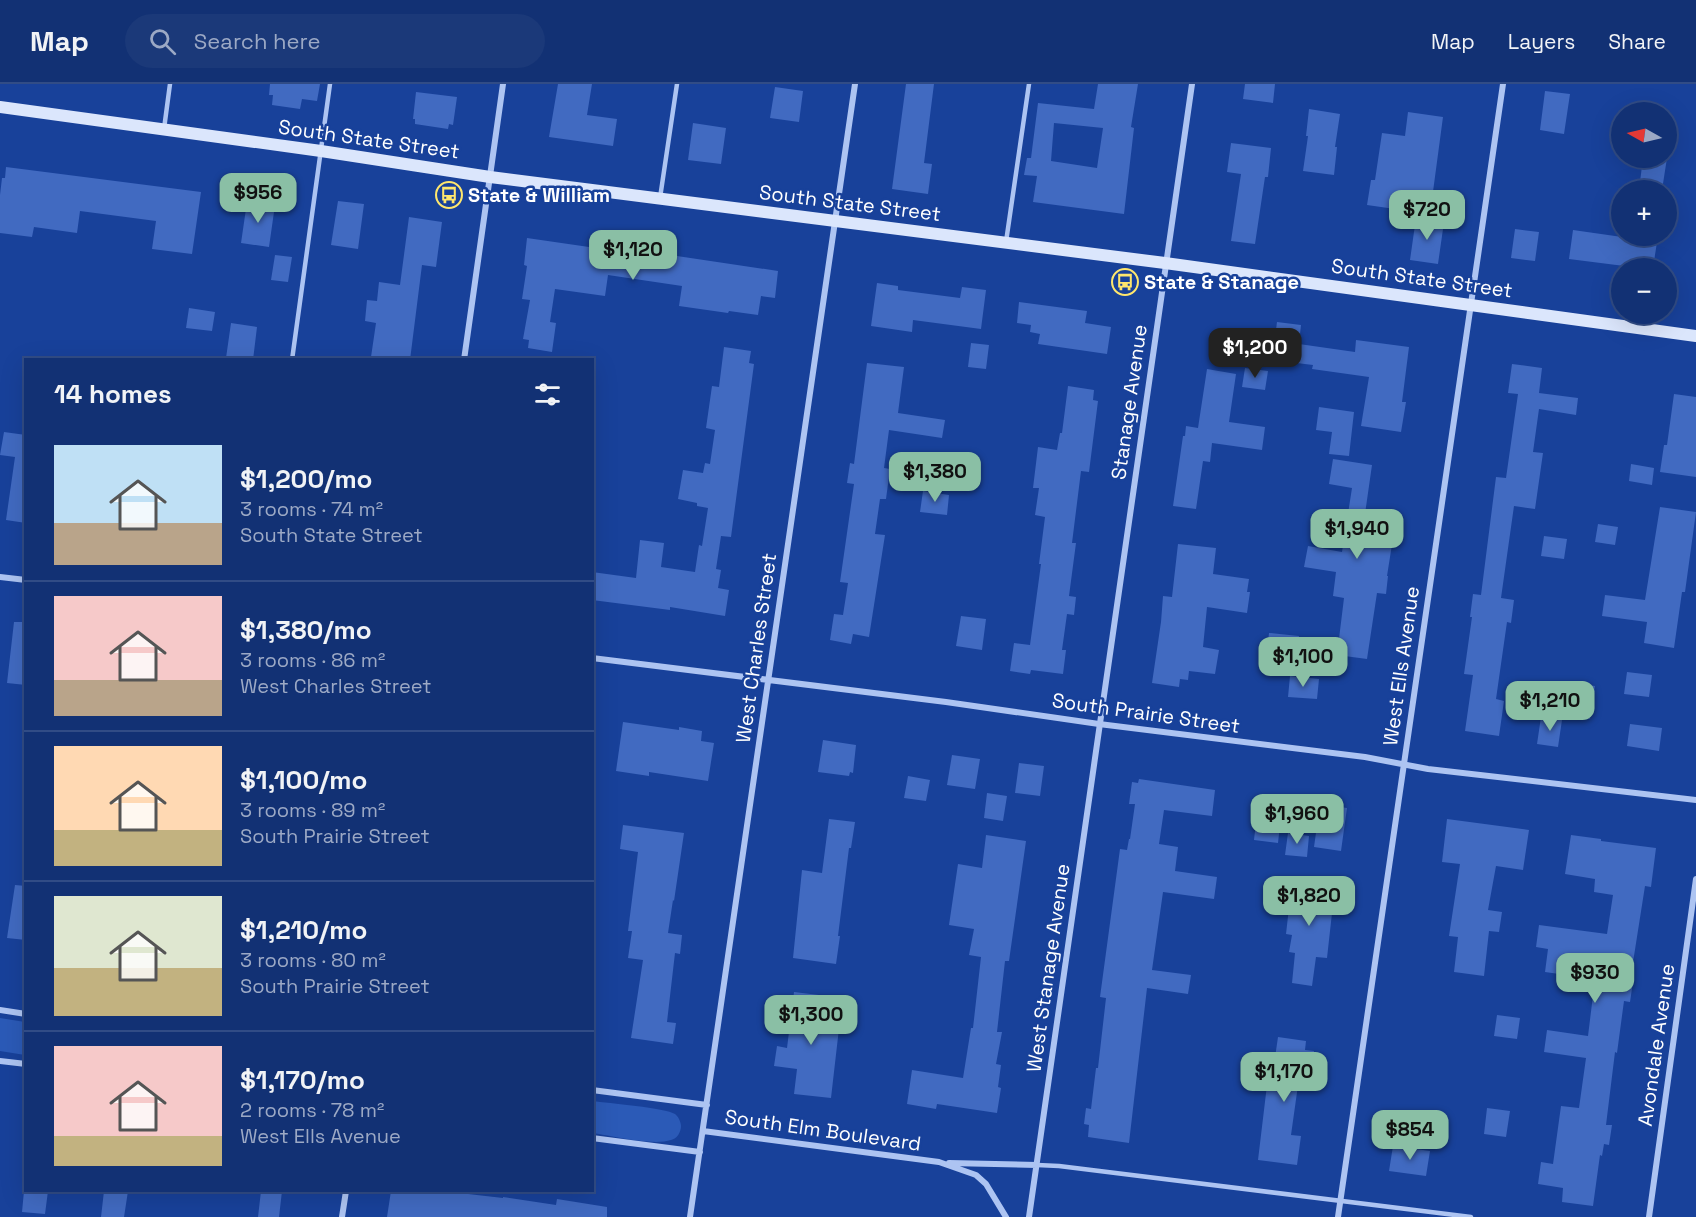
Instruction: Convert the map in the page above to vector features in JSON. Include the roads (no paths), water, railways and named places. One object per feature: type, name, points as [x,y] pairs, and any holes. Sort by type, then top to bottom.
[{"type":"main road","name":"South State Street","points":[[0,106],[490,177],[1166,263],[1696,336]]},
{"type":"street","points":[[464,358],[503,84]]},
{"type":"street","name":"West Charles Street","points":[[690,1217],[855,84]]},
{"type":"street","name":"Stanage Avenue","points":[[1099,724],[1192,84]]},
{"type":"street","name":"West Ells Avenue","points":[[1338,1217],[1503,84]]},
{"type":"street","points":[[0,577],[24,580]]},
{"type":"street","name":"South Prairie Street","points":[[594,658],[1365,757],[1428,769],[1696,800]]},
{"type":"street","name":"West Stanage Avenue","points":[[1029,1217],[1099,724]]},
{"type":"street","name":"Avondale Avenue","points":[[1649,1217],[1696,879]]},
{"type":"street","points":[[0,1010],[24,1014]]},
{"type":"street","points":[[0,1061],[24,1064]]},
{"type":"street","name":"South Elm Boulevard","points":[[594,1090],[707,1105]]},
{"type":"street","name":"South Elm Boulevard","points":[[703,1131],[939,1162],[1037,1165]]},
{"type":"street","points":[[594,1138],[700,1152]]},
{"type":"street","name":"South Elm Boulevard","points":[[939,1162],[976,1175],[986,1184],[1006,1217]]},
{"type":"street","points":[[342,1217],[346,1192]]},
{"type":"lane","points":[[164,129],[170,84]]},
{"type":"lane","points":[[292,358],[330,84]]},
{"type":"lane","points":[[660,198],[677,84]]},
{"type":"lane","points":[[1006,243],[1029,84]]},
{"type":"lane","points":[[1037,1165],[1471,1217]]},
{"type":"place","name":"State & William","points":[[449,195]]},
{"type":"place","name":"State & Stanage","points":[[1125,282]]}]
